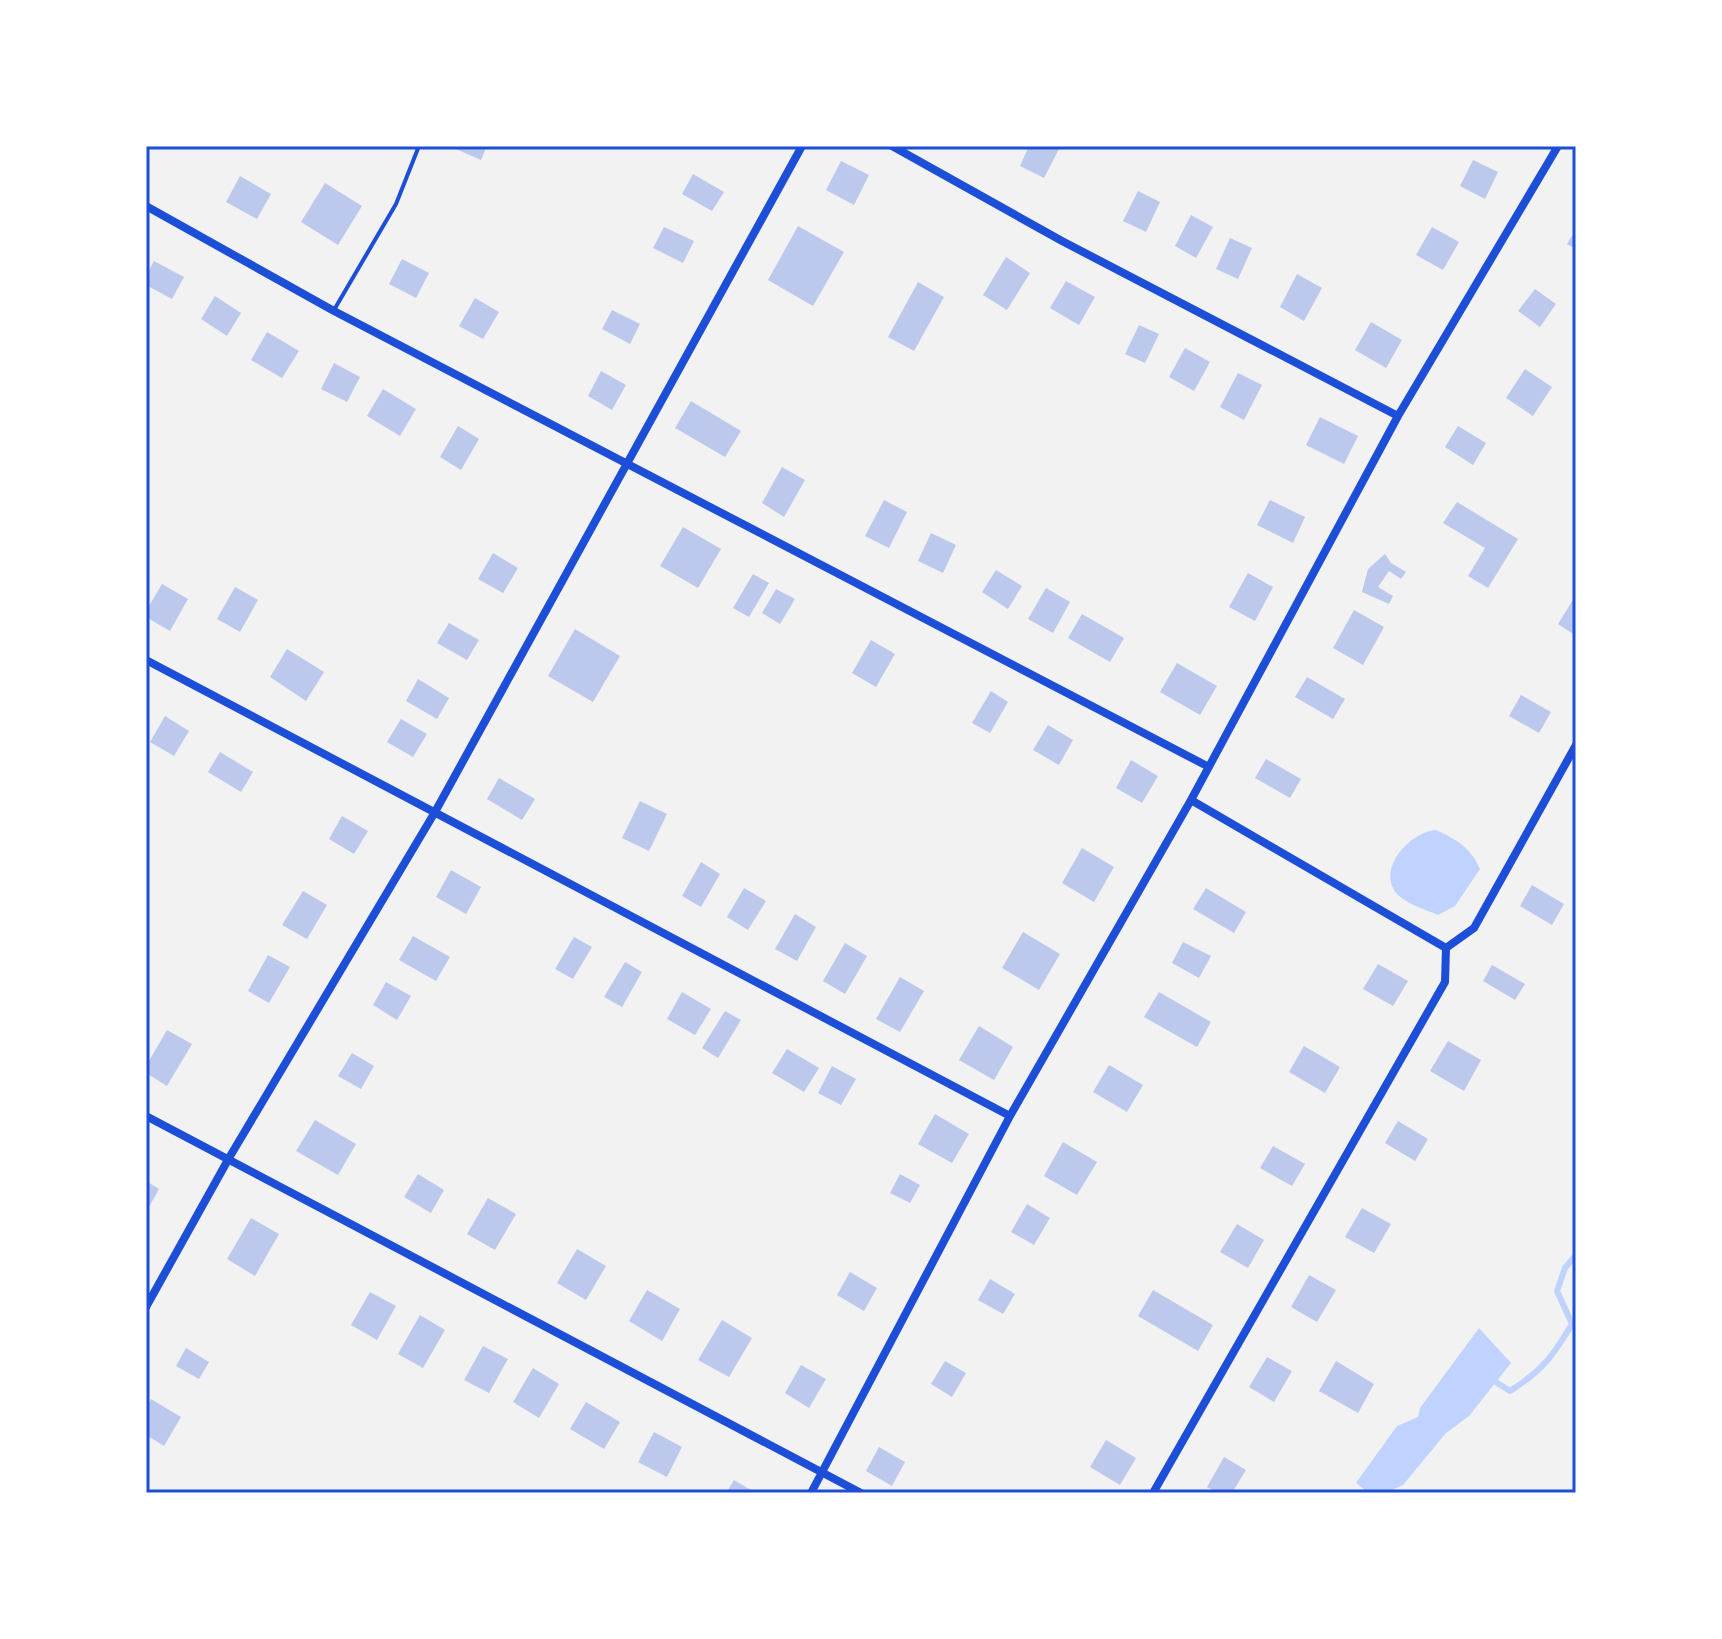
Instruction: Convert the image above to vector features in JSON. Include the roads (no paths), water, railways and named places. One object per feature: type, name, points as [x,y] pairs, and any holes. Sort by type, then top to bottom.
[{"type":"street","points":[[146,1307],[229,1158],[435,812],[802,146]]},
{"type":"street","points":[[892,146],[1062,241],[1398,416]]},
{"type":"street","points":[[811,1493],[1010,1116],[1191,800],[1398,416],[1558,146]]},
{"type":"street","points":[[146,206],[334,311],[628,461],[950,635],[1209,767]]},
{"type":"street","points":[[146,660],[1010,1116]]},
{"type":"street","points":[[1446,948],[1474,928],[1576,745]]},
{"type":"street","points":[[1191,800],[1446,948]]},
{"type":"street","points":[[1153,1493],[1445,982],[1446,948]]},
{"type":"street","points":[[146,1116],[861,1493]]},
{"type":"lane","points":[[334,311],[396,204],[419,146]]},
{"type":"water","points":[[1436,830],[1462,845],[1480,869],[1455,906],[1438,915],[1398,895],[1390,874],[1407,844],[1426,832]]},
{"type":"water","points":[[1479,1328],[1511,1363],[1469,1416],[1446,1433],[1403,1485],[1385,1493],[1369,1493],[1356,1483],[1397,1426],[1418,1417],[1420,1408]]},
{"type":"waterway","points":[[1488,1377],[1510,1391],[1531,1377],[1552,1354],[1572,1324],[1557,1291],[1565,1268],[1576,1255]]}]
